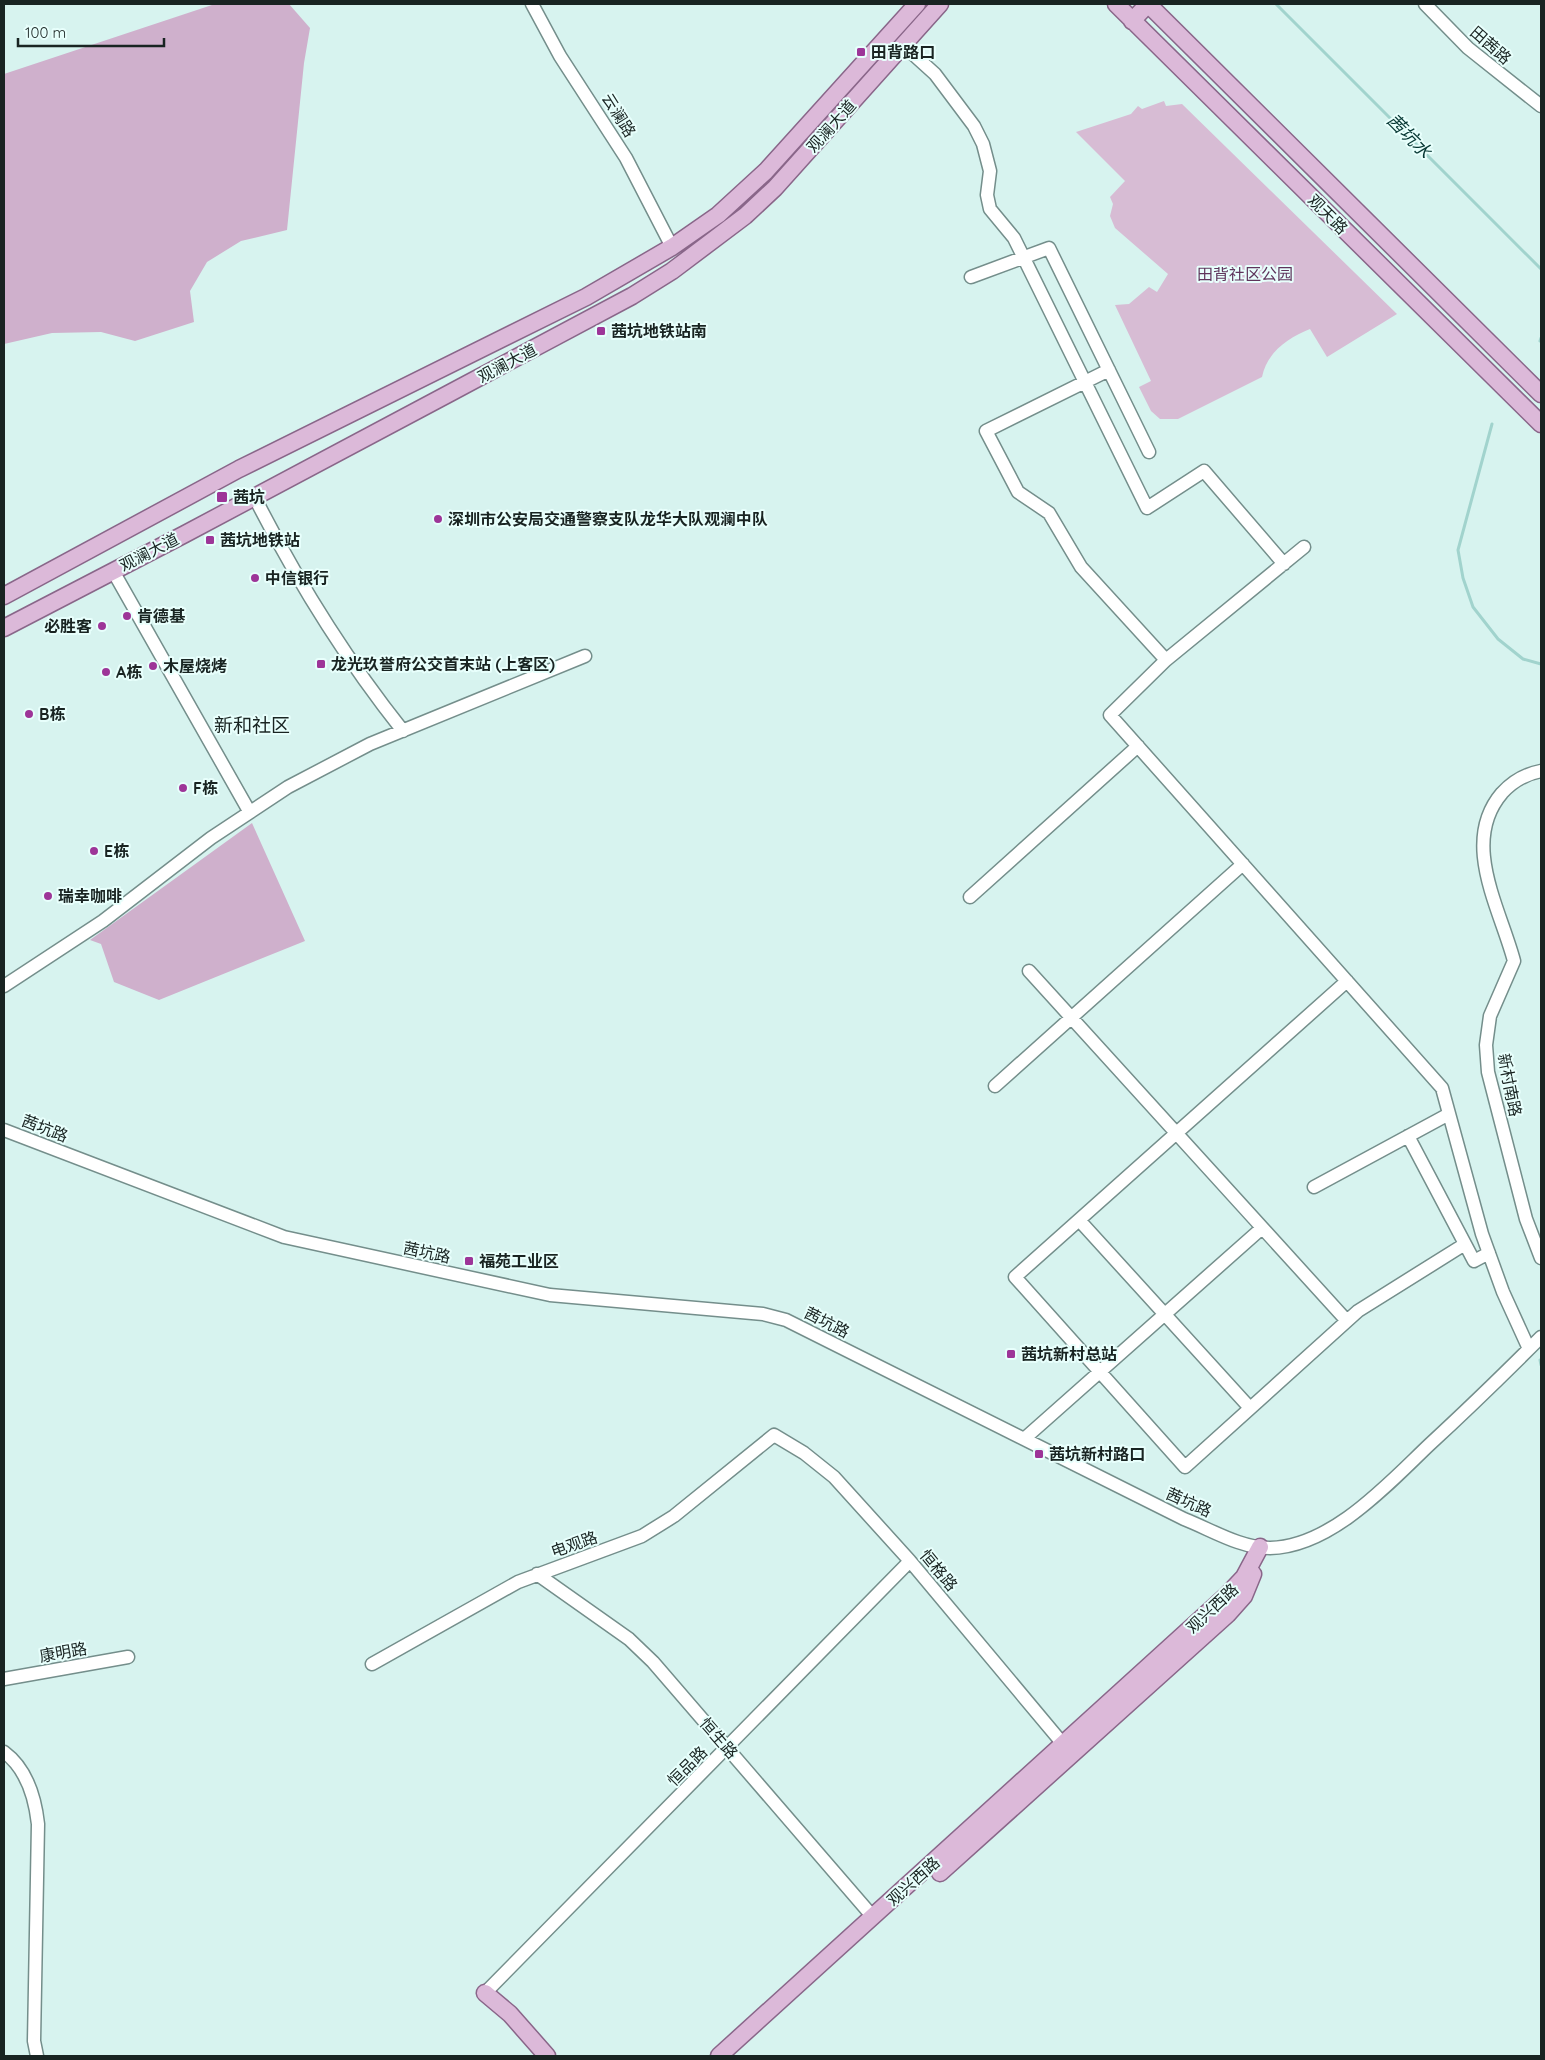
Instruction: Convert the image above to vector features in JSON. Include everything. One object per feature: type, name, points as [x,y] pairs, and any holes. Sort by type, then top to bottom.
[{"type":"main road","name":"观澜大道","points":[[4,596],[239,469],[586,297],[672,247],[718,215],[754,182],[796,140],[917,4]]},
{"type":"main road","name":"观澜大道","points":[[4,628],[632,296],[672,271],[745,216],[775,188],[940,4]]},
{"type":"main road","name":"观天路","points":[[1116,4],[1541,424]]},
{"type":"main road","name":"观天路","points":[[1148,4],[1541,394]]},
{"type":"main road","points":[[1132,21],[1148,4]]},
{"type":"main road","name":"观兴西路","points":[[735,2056],[1063,1744],[1235,1587],[1244,1577],[1260,1547]]},
{"type":"main road","name":"观兴西路","points":[[719,2056],[877,1922],[1228,1614],[1248,1588],[1260,1547]]},
{"type":"main road","points":[[485,1993],[510,2014],[547,2056]]},
{"type":"street","name":"云澜路","points":[[532,4],[560,56],[626,158],[672,247]]},
{"type":"street","name":"田茜路","points":[[1425,4],[1468,48],[1541,106]]},
{"type":"street","points":[[903,45],[935,74],[974,126],[983,144],[990,171],[987,195],[990,209],[1014,238],[1147,508],[1204,471],[1284,564]]},
{"type":"street","points":[[971,277],[1023,256],[1049,248],[1149,452]]},
{"type":"street","points":[[1109,370],[986,431],[1018,492],[1049,513],[1081,567],[1166,660]]},
{"type":"street","points":[[254,496],[305,590],[337,641],[403,731]]},
{"type":"street","points":[[1304,547],[1166,660],[1110,715],[1442,1088],[1482,1234],[1529,1349]]},
{"type":"street","points":[[113,571],[249,811]]},
{"type":"street","points":[[4,986],[104,921],[249,811],[314,771],[403,731],[585,656]]},
{"type":"street","points":[[970,897],[1138,746]]},
{"type":"street","name":"新村南路","points":[[1541,771],[1522,776],[1498,799],[1487,820],[1483,846],[1487,876],[1514,960],[1490,1016],[1486,1045],[1488,1072],[1526,1219],[1541,1258]]},
{"type":"street","points":[[995,1086],[1243,864]]},
{"type":"street","points":[[1029,971],[1346,1321]]},
{"type":"street","points":[[1347,981],[1015,1277],[1185,1467],[1358,1311],[1465,1244]]},
{"type":"street","points":[[1314,1186],[1449,1114]]},
{"type":"street","name":"茜坑路","points":[[4,1130],[284,1237],[550,1295],[763,1314],[786,1320],[1184,1519],[1240,1542],[1260,1547],[1276,1547],[1308,1539],[1352,1513],[1442,1433],[1541,1338]]},
{"type":"street","points":[[1408,1136],[1474,1261],[1489,1253]]},
{"type":"street","points":[[1079,1220],[1250,1408]]},
{"type":"street","points":[[1024,1439],[1262,1228]]},
{"type":"street","name":"恒格路","points":[[774,1435],[821,1465],[834,1477],[910,1561],[1063,1744]]},
{"type":"street","name":"电观路","points":[[372,1664],[504,1590],[537,1574],[629,1542],[648,1533],[674,1516],[774,1435]]},
{"type":"street","name":"恒品路","points":[[485,1993],[910,1561]]},
{"type":"street","name":"恒生路","points":[[537,1574],[641,1649],[877,1922]]},
{"type":"street","name":"康明路","points":[[4,1680],[128,1657]]},
{"type":"street","points":[[4,1752],[14,1760],[27,1780],[36,1801],[38,1824],[34,2041],[36,2056]]},
{"type":"green space","name":"田背社区公园","points":[[1164,101],[1166,106],[1182,104],[1397,314],[1327,357],[1310,329],[1286,342],[1274,353],[1262,377],[1178,419],[1160,419],[1151,411],[1139,387],[1151,381],[1115,305],[1129,304],[1149,287],[1157,292],[1168,274],[1115,228],[1110,216],[1113,204],[1110,197],[1125,181],[1076,132],[1131,114],[1138,106],[1142,109]]},
{"type":"shaded area","points":[[215,4],[289,4],[310,28],[304,63],[287,230],[241,241],[207,262],[190,291],[194,322],[135,341],[101,332],[52,333],[4,344],[4,74]]},
{"type":"shaded area","points":[[252,823],[305,941],[159,1000],[114,982],[101,944],[90,940]]},
{"type":"waterway","name":"茜坑水","points":[[1276,4],[1541,269]]},
{"type":"waterway","name":"茜坑水","points":[[1492,424],[1458,550],[1463,578],[1473,607],[1498,639],[1523,659],[1541,664]]},
{"type":"waterway","points":[[1540,1360],[1541,1365]]},
{"type":"place","name":"田背路口","points":[[861,52]]},
{"type":"place","name":"茜坑地铁站南","points":[[601,331]]},
{"type":"place","name":"茜坑","points":[[222,497]]},
{"type":"place","name":"深圳市公安局交通警察支队龙华大队观澜中队","points":[[438,519]]},
{"type":"place","name":"茜坑地铁站","points":[[210,540]]},
{"type":"place","name":"中信银行","points":[[255,578]]},
{"type":"place","name":"肯德基","points":[[127,616]]},
{"type":"place","name":"必胜客","points":[[102,626]]},
{"type":"place","name":"龙光玖誉府公交首末站 (上客区)","points":[[321,664]]},
{"type":"place","name":"木屋烧烤","points":[[153,666]]},
{"type":"place","name":"A栋","points":[[106,672]]},
{"type":"place","name":"B栋","points":[[29,714]]},
{"type":"place","name":"F栋","points":[[183,788]]},
{"type":"place","name":"E栋","points":[[94,851]]},
{"type":"place","name":"瑞幸咖啡","points":[[48,896]]},
{"type":"place","name":"福苑工业区","points":[[469,1261]]},
{"type":"place","name":"茜坑新村总站","points":[[1011,1354]]},
{"type":"place","name":"茜坑新村路口","points":[[1039,1454]]},
{"type":"district","name":"新和社区","points":[[252,725]]}]
